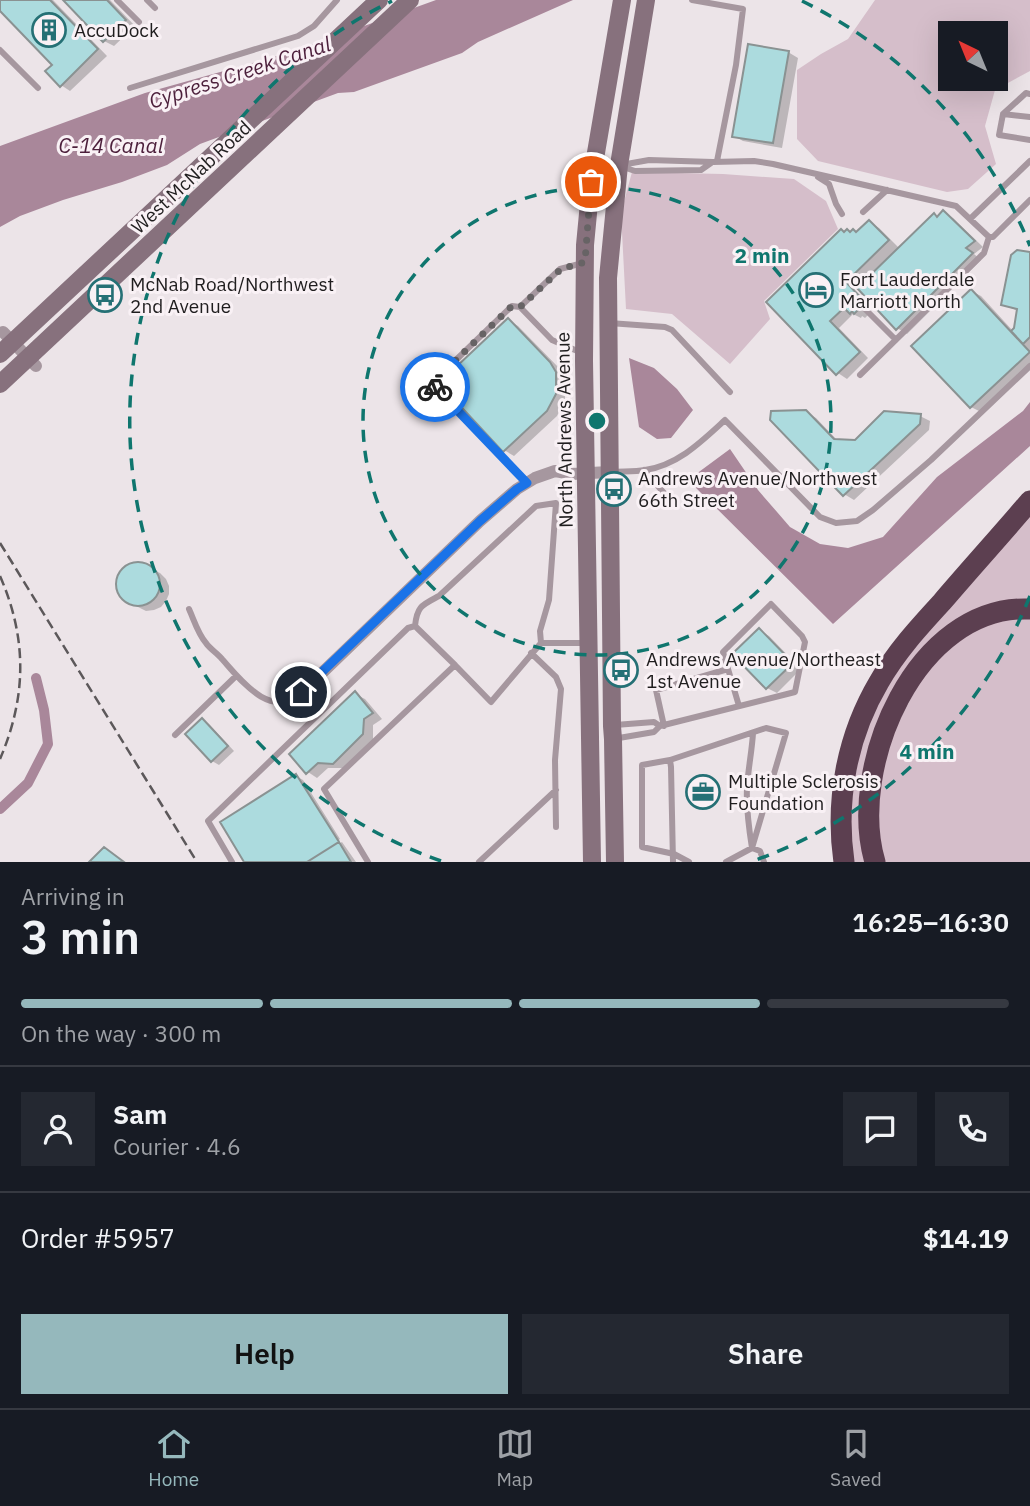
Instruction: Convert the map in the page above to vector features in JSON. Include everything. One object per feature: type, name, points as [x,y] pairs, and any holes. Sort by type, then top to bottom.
[{"type":"highway","points":[[844,862],[841,835],[844,782],[856,729],[871,696],[889,665],[912,636],[1030,501]]},
{"type":"highway","points":[[874,862],[868,822],[870,783],[885,728],[905,688],[933,652],[962,627],[998,612],[1030,609]]},
{"type":"main road","name":"West McNab Road","points":[[5,343],[379,0]]},
{"type":"main road","name":"North Andrews Avenue","points":[[592,862],[585,473],[586,183],[622,0]]},
{"type":"main road","points":[[615,862],[608,278],[619,165],[646,0]]},
{"type":"main road","name":"West McNab Road","points":[[0,384],[32,362],[408,2]]},
{"type":"street","points":[[586,183],[619,165]]},
{"type":"street","points":[[5,343],[32,362]]},
{"type":"street","points":[[301,692],[517,489],[535,478],[555,471],[572,474],[610,472]]},
{"type":"lane","points":[[117,0],[139,22]]},
{"type":"lane","points":[[147,0],[155,8]]},
{"type":"lane","points":[[130,88],[298,36],[314,26],[337,0]]},
{"type":"lane","points":[[692,0],[743,9],[736,65],[715,162]]},
{"type":"lane","points":[[0,50],[38,88]]},
{"type":"lane","points":[[1030,94],[1026,93],[1003,114],[999,135],[1030,140]]},
{"type":"lane","points":[[1003,114],[1030,117]]},
{"type":"lane","points":[[619,165],[635,171],[701,170],[715,162],[754,161],[956,206],[989,237]]},
{"type":"lane","points":[[971,219],[1028,166]]},
{"type":"lane","points":[[813,173],[829,184],[842,214]]},
{"type":"lane","points":[[863,212],[887,190]]},
{"type":"lane","points":[[989,237],[993,237],[1030,200]]},
{"type":"lane","points":[[860,375],[984,253],[989,237]]},
{"type":"lane","points":[[520,307],[561,269],[585,262]]},
{"type":"lane","points":[[527,483],[432,383],[512,306],[520,307],[552,340],[584,354]]},
{"type":"lane","points":[[864,308],[896,340]]},
{"type":"lane","points":[[608,323],[665,327],[672,330],[730,391]]},
{"type":"lane","points":[[610,472],[644,470],[670,464],[725,420],[820,517],[836,523],[857,521],[931,460],[1030,366]]},
{"type":"lane","points":[[644,470],[664,493]]},
{"type":"lane","points":[[415,626],[417,611],[423,604],[439,597],[536,506],[556,503],[549,600],[540,631],[541,643]]},
{"type":"lane","points":[[612,732],[654,732],[662,726],[795,692],[805,642],[771,604],[721,649],[739,706]]},
{"type":"lane","points":[[189,609],[205,643],[236,676],[261,697],[276,702],[295,698],[301,692]]},
{"type":"lane","points":[[415,626],[491,702],[541,643],[588,643]]},
{"type":"lane","points":[[232,862],[208,821],[408,628],[415,626]]},
{"type":"lane","points":[[531,653],[556,677],[561,689],[555,760],[556,827]]},
{"type":"lane","points":[[368,862],[324,789],[455,665]]},
{"type":"lane","points":[[662,726],[656,690],[729,669]]},
{"type":"lane","points":[[175,735],[236,676]]},
{"type":"lane","points":[[612,732],[654,722],[662,726]]},
{"type":"lane","points":[[689,862],[674,854],[642,847],[642,765],[670,760],[766,728],[786,733],[752,848],[726,862]]},
{"type":"lane","points":[[752,848],[747,789],[753,733]]},
{"type":"lane","points":[[670,760],[673,862]]},
{"type":"lane","points":[[480,862],[556,790]]},
{"type":"lane","points":[[752,848],[760,851],[764,862]]},
{"type":"shaded area","points":[[875,0],[1030,0],[1030,71],[1008,83],[1008,21],[938,21],[938,91],[995,91],[985,126],[996,164],[968,189],[947,192],[818,161],[797,139],[797,70],[848,39]]},
{"type":"shaded area","points":[[632,172],[794,179],[826,201],[838,229],[764,301],[770,319],[730,364],[672,314],[626,309],[621,213]]},
{"type":"shaded area","points":[[1030,512],[1030,604],[984,609],[888,709],[870,862],[852,862],[848,821],[863,730],[893,673]]},
{"type":"shaded area","points":[[1030,616],[1030,862],[879,862],[874,841],[883,752],[928,666],[981,624]]},
{"type":"water","name":"C-14 Canal","points":[[436,0],[573,0],[478,42],[462,53],[354,92],[338,93],[200,144],[167,165],[63,200],[20,216],[0,227],[0,146],[145,93],[295,51]]},
{"type":"water","points":[[629,358],[654,368],[677,389],[693,410],[671,438],[657,439],[639,427]]},
{"type":"water","points":[[1030,402],[1030,446],[833,624],[688,480],[730,449],[758,490],[790,527],[820,544],[848,548],[883,537],[937,477],[1023,411]]},
{"type":"building","name":"AccuDock","points":[[0,0],[50,0],[98,49],[60,87],[45,71],[52,65],[0,11]]},
{"type":"building","points":[[63,0],[107,0],[126,20],[103,42]]},
{"type":"building","points":[[748,44],[789,51],[773,143],[732,137]]},
{"type":"building","points":[[943,210],[975,241],[966,248],[973,253],[896,330],[857,288],[934,213],[937,217]]},
{"type":"building","name":"Fort Lauderdale Marriott North","points":[[869,220],[889,240],[846,282],[861,298],[856,302],[861,307],[854,314],[844,308],[830,321],[860,352],[836,375],[766,302],[841,229],[850,232],[853,229],[856,232]]},
{"type":"building","points":[[1017,250],[1030,252],[1030,337],[1023,344],[1011,331],[1014,328],[1017,309],[1001,305],[1011,255]]},
{"type":"building","points":[[971,289],[1030,352],[970,408],[911,346]]},
{"type":"building","points":[[508,318],[550,362],[556,372],[556,394],[547,411],[503,452],[439,383]]},
{"type":"building","points":[[806,410],[834,439],[855,440],[884,411],[921,414],[920,424],[843,496],[770,420],[771,411]]},
{"type":"building","points":[[138,562],[153,569],[160,584],[153,599],[138,606],[123,599],[116,584],[123,569]]},
{"type":"building","points":[[759,628],[793,663],[766,689],[732,654]]},
{"type":"building","points":[[355,691],[373,713],[364,719],[363,734],[333,764],[318,763],[306,774],[289,754]]},
{"type":"building","points":[[202,718],[228,746],[211,762],[185,734]]},
{"type":"building","points":[[296,774],[339,842],[307,862],[244,862],[220,822]]},
{"type":"building","points":[[339,842],[351,862],[307,862]]},
{"type":"building","points":[[104,847],[124,862],[89,862]]},
{"type":"waterway","points":[[0,809],[28,783],[48,744],[44,710],[36,678]]},
{"type":"railway","points":[[0,543],[197,862]]},
{"type":"railway","points":[[0,576],[15,622],[20,667],[15,713],[0,759]]},
{"type":"way so far","points":[[435,387],[432,383],[512,306],[520,307],[561,269],[585,262],[591,182]]},
{"type":"place","name":"AccuDock","points":[[49,30]]},
{"type":"place","name":"Fort Lauderdale Marriott North","points":[[816,290]]},
{"type":"place","name":"McNab Road/Northwest 2nd Avenue","points":[[105,295]]},
{"type":"place","name":"Andrews Avenue/Northwest 66th Street","points":[[614,489]]},
{"type":"place","name":"Andrews Avenue/Northeast 1st Avenue","points":[[621,670]]},
{"type":"place","name":"Multiple Sclerosis Foundation","points":[[703,792]]},
{"type":"route","points":[[301,692],[480,521],[527,483],[435,387]]},
{"type":"water label","name":"Cypress Creek Canal","points":[[240,73]]}]
